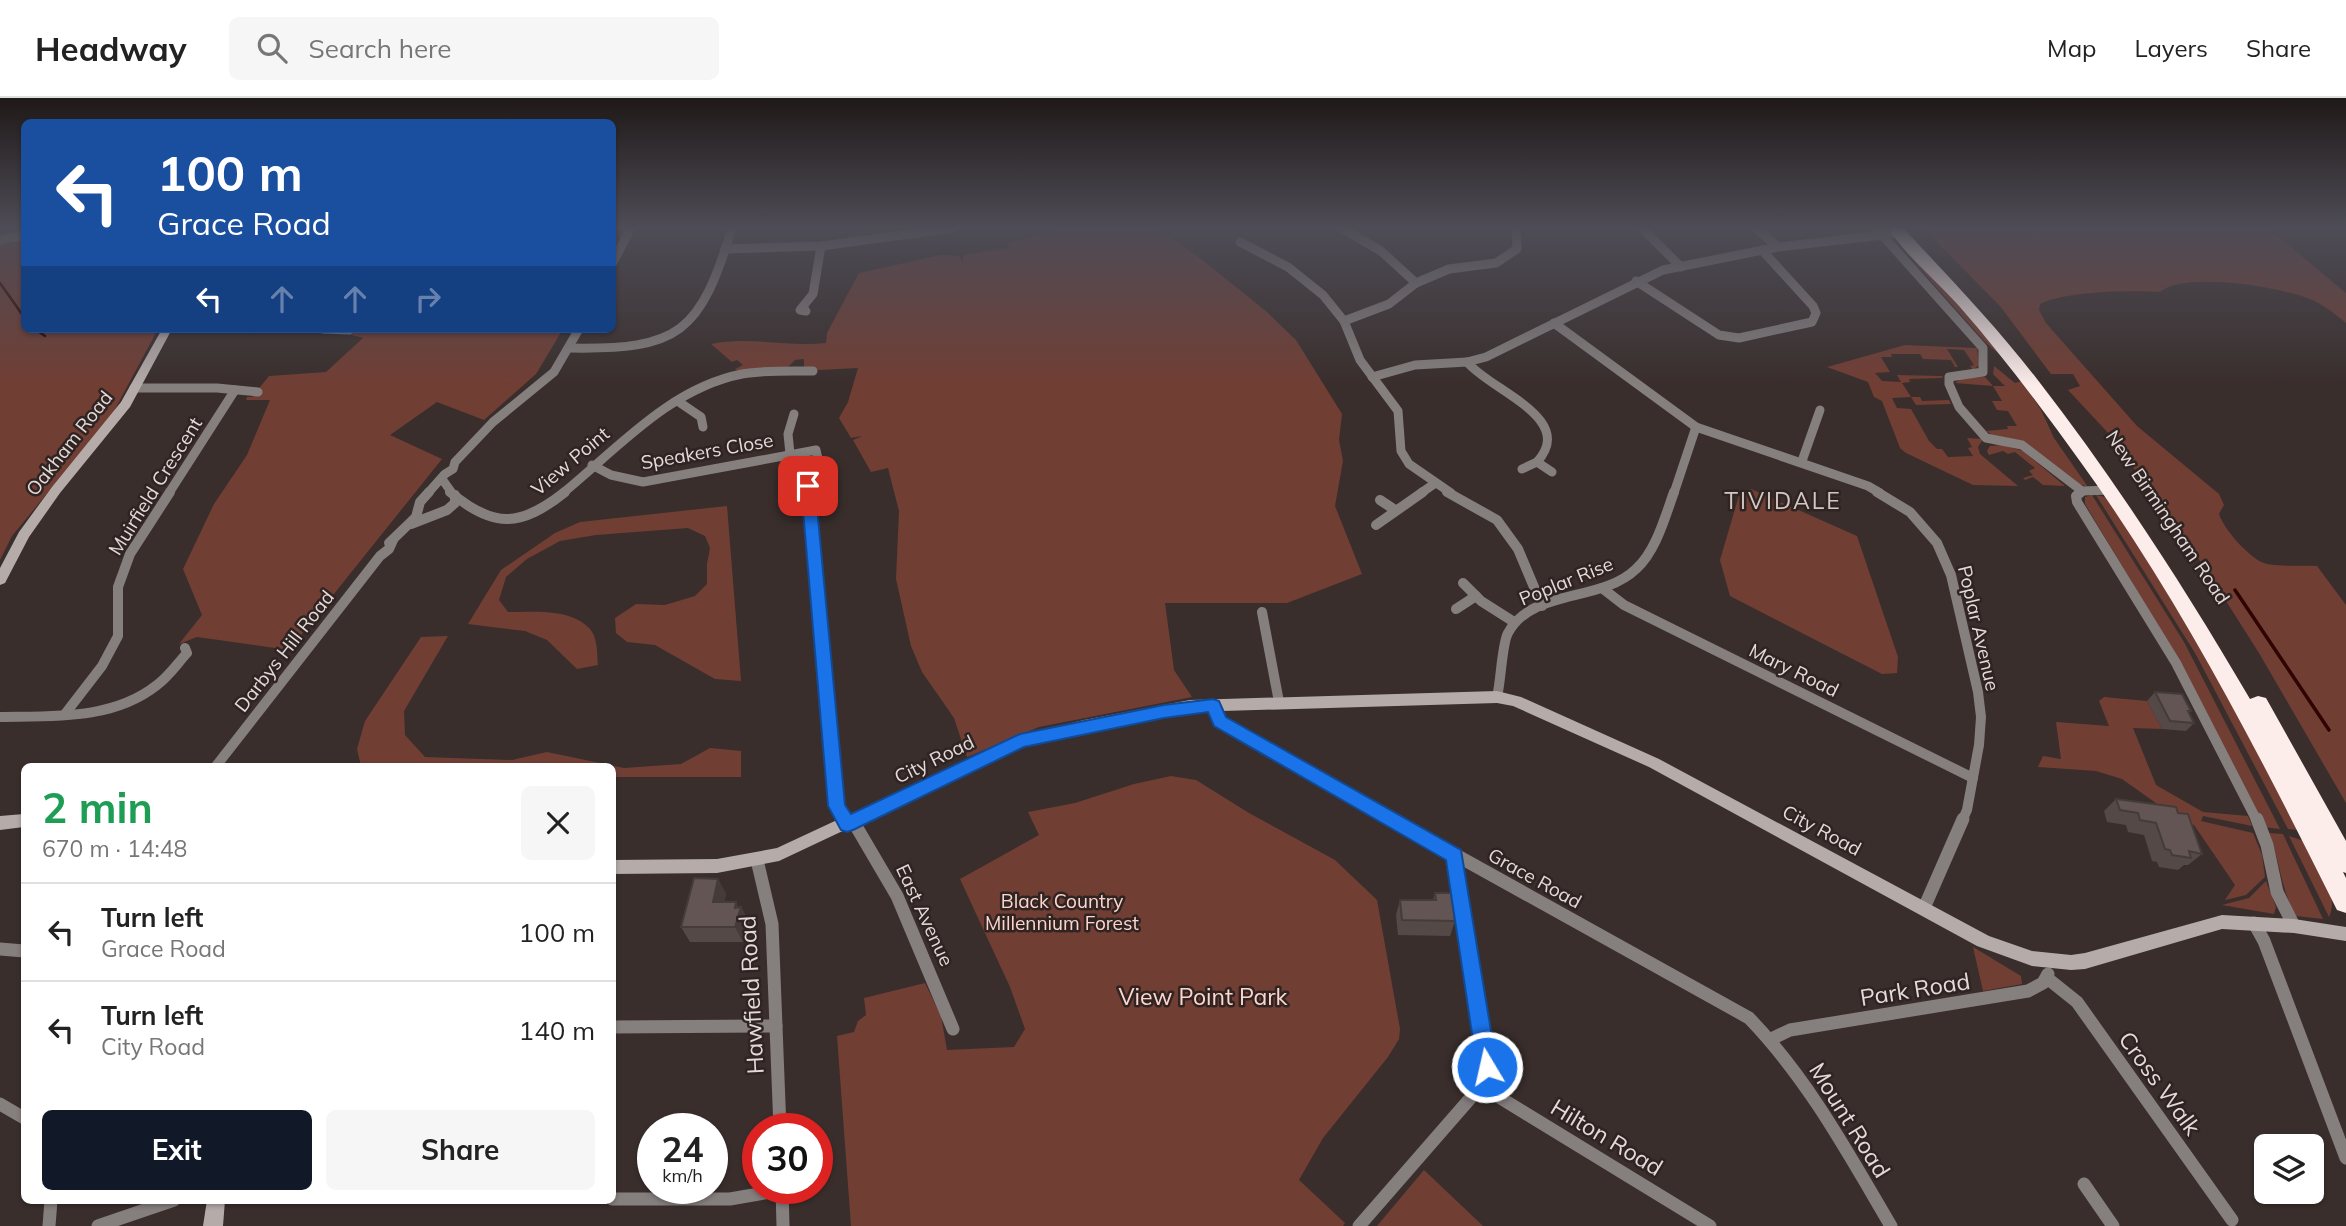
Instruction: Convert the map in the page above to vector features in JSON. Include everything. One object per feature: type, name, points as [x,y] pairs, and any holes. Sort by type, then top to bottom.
[{"type":"highway","name":"New Birmingham Road","points":[[1943,281],[2058,416],[2111,491],[2153,553],[2339,863]]},
{"type":"highway","name":"New Birmingham Road","points":[[1951,281],[1989,317],[2069,415],[2160,542],[2282,744],[2339,863],[2346,902]]},
{"type":"street","points":[[569,348],[629,347],[675,331],[695,317],[701,309],[712,281]]},
{"type":"street","points":[[800,311],[813,294],[815,281]]},
{"type":"street","points":[[1306,281],[1317,289],[1343,321],[1352,348],[1398,411],[1401,451],[1409,464],[1434,484],[1496,520],[1518,549],[1542,606]]},
{"type":"street","points":[[1343,321],[1389,304],[1422,281]]},
{"type":"street","points":[[1372,376],[1415,365],[1467,362],[1486,358],[1639,281]]},
{"type":"street","points":[[1636,282],[1719,335],[1739,338],[1812,322],[1816,313],[1813,306],[1790,281]]},
{"type":"street","name":"New Birmingham Road","points":[[1935,281],[1983,348],[1983,372],[1953,374],[1948,379],[1959,407],[1986,438],[2022,445],[2082,491],[2111,491]]},
{"type":"street","name":"Poplar Avenue","points":[[1554,323],[1696,427],[1802,461],[1868,486],[1910,512],[1937,543],[1951,575],[1978,692],[1981,717],[1979,745],[1967,810],[1924,908]]},
{"type":"street","name":"Oakham Road","points":[[0,580],[24,535],[56,490],[126,404],[165,333]]},
{"type":"street","name":"Darbys Hill Road","points":[[218,763],[380,556],[416,517],[421,502],[443,476],[453,469],[455,462],[554,372],[577,333]]},
{"type":"street","points":[[1467,362],[1478,374],[1541,418],[1546,426],[1551,443],[1537,462],[1522,469]]},
{"type":"street","name":"View Point","points":[[452,493],[487,518],[510,521],[537,512],[652,418],[679,402],[735,375],[795,367],[813,371]]},
{"type":"street","name":"Muirfield Crescent","points":[[134,388],[183,387],[258,392]]},
{"type":"street","name":"Muirfield Crescent","points":[[65,714],[102,666],[118,636],[118,587],[130,554],[235,390]]},
{"type":"street","points":[[679,402],[701,417],[703,427]]},
{"type":"street","points":[[1802,461],[1820,410]]},
{"type":"street","name":"Speakers Close","points":[[790,454],[788,434],[794,414]]},
{"type":"street","name":"Poplar Rise","points":[[1497,697],[1503,670],[1503,648],[1514,622],[1542,606],[1602,589],[1634,571],[1649,556],[1696,427]]},
{"type":"street","name":"Speakers Close","points":[[592,465],[611,475],[643,482],[816,450],[822,475]]},
{"type":"street","points":[[1537,462],[1552,472]]},
{"type":"street","points":[[443,476],[444,486],[452,493],[455,503],[447,510]]},
{"type":"street","points":[[1376,525],[1434,484]]},
{"type":"street","name":"East Avenue","points":[[808,486],[837,806],[886,874],[907,914],[953,1029]]},
{"type":"street","points":[[2082,491],[2076,496],[2077,502],[2119,567],[2196,700],[2256,819],[2271,854],[2277,889],[2294,926]]},
{"type":"street","points":[[436,514],[422,512],[421,502],[434,492],[452,493]]},
{"type":"street","points":[[1380,500],[1395,510]]},
{"type":"street","name":"Darbys Hill Road","points":[[408,526],[447,510]]},
{"type":"street","name":"View Point","points":[[447,510],[476,512]]},
{"type":"street","points":[[1463,583],[1499,614],[1514,622]]},
{"type":"street","name":"Mary Road","points":[[1602,589],[1624,604],[1973,778]]},
{"type":"street","points":[[1456,609],[1476,596]]},
{"type":"street","points":[[1262,612],[1279,702]]},
{"type":"street","points":[[0,717],[95,712],[119,706],[157,686],[187,653],[186,648]]},
{"type":"street","name":"City Road","points":[[616,867],[717,866],[779,854],[1020,741],[1150,713],[1213,705],[1497,697],[1516,701],[1654,763],[2005,951],[2046,970],[2215,922],[2294,926],[2346,934]]},
{"type":"street","name":"Grace Road","points":[[1213,705],[1220,721],[1454,856],[1749,1018],[1771,1039]]},
{"type":"street","points":[[0,823],[21,821]]},
{"type":"street","points":[[1359,1226],[1481,1086],[1487,1067],[1454,856]]},
{"type":"street","name":"Hawfield Road","points":[[757,860],[772,924],[779,1113]]},
{"type":"street","points":[[2254,923],[2264,941],[2346,1158]]},
{"type":"street","points":[[0,949],[21,951]]},
{"type":"street","name":"Park Road","points":[[1771,1039],[1790,1030],[2028,991],[2041,986],[2046,970]]},
{"type":"street","name":"Cross Walk","points":[[2046,970],[2077,1002],[2232,1220]]},
{"type":"street","points":[[616,1027],[776,1026]]},
{"type":"street","name":"Mount Road","points":[[1771,1039],[1799,1074],[1891,1226]]},
{"type":"street","name":"Hilton Road","points":[[1481,1086],[1710,1226]]},
{"type":"street","points":[[0,1104],[21,1116]]},
{"type":"street","points":[[2084,1184],[2113,1226]]},
{"type":"street","points":[[616,1199],[742,1197]]},
{"type":"street","points":[[49,1226],[51,1204]]},
{"type":"street","points":[[98,1226],[162,1204]]},
{"type":"street","points":[[213,1226],[216,1204]]},
{"type":"street","points":[[782,1204],[783,1226]]},
{"type":"green space","points":[[0,281],[21,281],[21,333],[156,333],[113,413],[12,536],[0,560]]},
{"type":"green space","points":[[855,281],[1228,281],[1296,340],[1342,414],[1339,440],[1343,461],[1335,506],[1362,574],[1287,603],[1165,603],[1174,670],[1192,697],[1039,727],[967,757],[954,718],[922,672],[911,646],[896,579],[899,511],[888,468],[871,472],[853,440],[862,436],[851,438],[839,418],[848,402],[858,368],[804,368],[804,359],[795,360],[787,368],[738,371],[735,369],[743,365],[737,360],[732,362],[711,344],[739,341],[826,343],[827,333]]},
{"type":"green space","points":[[1931,281],[1937,281],[2008,362],[1985,342]]},
{"type":"green space","points":[[1975,281],[2331,281],[2346,293],[2346,323],[2320,304],[2296,294],[2256,286],[2210,282],[2172,286],[2160,292],[2116,291],[2065,296],[2040,304],[2039,310],[2046,323],[2137,426],[2219,494],[2224,505],[2219,514],[2222,521],[2247,551],[2267,564],[2317,566],[2346,605],[2346,803],[2259,653],[2205,568],[2111,436],[2068,390],[2080,386],[2073,374],[2051,374],[2000,306]]},
{"type":"green space","points":[[561,333],[536,374],[484,420],[437,402],[390,435],[442,459],[289,650],[197,637],[179,644],[202,615],[183,569],[214,504],[247,455],[270,400],[246,400],[247,397],[252,397],[269,376],[326,372],[363,338],[348,334]]},
{"type":"green space","points":[[1905,345],[1977,348],[1979,365],[1973,370],[1970,366],[1974,365],[1964,350],[1947,349],[1958,367],[1955,367],[1951,360],[1923,359],[1920,354],[1891,354],[1892,357],[1881,357],[1890,372],[1875,373],[1882,381],[1901,382],[1897,375],[1943,376],[1909,379],[1910,382],[1902,383],[1911,397],[1892,398],[1897,408],[1911,409],[1929,441],[1937,449],[1942,449],[1948,457],[1973,456],[1968,448],[1972,447],[1967,438],[1983,439],[1978,447],[1980,454],[2018,486],[1973,485],[1906,453],[1900,448],[1882,401],[1874,397],[1868,382],[1827,367]]},
{"type":"green space","points":[[1994,366],[2015,383],[2022,381],[2041,410],[2054,438],[2088,487],[2080,484],[2023,441],[1992,435],[1986,431],[2017,426],[2008,411],[1997,410],[1992,401],[2002,401],[1993,386],[2005,386],[1993,374]]},
{"type":"green space","points":[[1985,377],[1993,386],[1955,383],[1962,378]]},
{"type":"green space","points":[[1911,397],[1920,397],[1922,401],[1949,400],[1951,404],[1916,405]]},
{"type":"green space","points":[[2003,445],[2023,451],[2065,486],[2043,485],[2033,477],[2025,480],[2023,478],[2033,475],[2029,471],[2035,468],[2015,452],[2008,454],[2003,451],[1989,455],[1987,451],[1990,446]]},
{"type":"green space","points":[[1751,489],[1857,536],[1898,657],[1897,673],[1882,674],[1730,596],[1720,560],[1740,492]]},
{"type":"green space","points":[[2092,495],[2184,642],[2280,829],[2263,827],[2172,649],[2085,504],[2085,497]]},
{"type":"green space","points":[[2096,495],[2109,501],[2171,595],[2228,695],[2299,830],[2288,829],[2195,653]]},
{"type":"green space","points":[[727,506],[741,681],[715,679],[655,645],[627,642],[616,633],[615,618],[636,604],[665,605],[695,596],[707,584],[710,548],[705,536],[688,528],[596,535],[560,541],[527,559],[506,577],[499,600],[508,612],[551,612],[581,622],[594,636],[598,665],[577,669],[547,640],[525,631],[468,624],[501,570],[555,533],[580,522]]},
{"type":"green space","points":[[448,636],[404,711],[405,735],[425,757],[512,760],[547,752],[600,763],[360,763],[357,749],[365,721],[421,637]]},
{"type":"green space","points":[[2104,697],[2147,701],[2162,729],[2133,728],[2156,785],[2203,812],[2248,816],[2252,826],[2203,816],[2201,821],[2253,833],[2262,855],[2265,877],[2246,895],[2225,900],[2235,885],[2194,825],[2170,813],[2122,779],[2096,771],[2038,767],[2043,756],[2061,759],[2056,722],[2109,726],[2099,701]]},
{"type":"green space","points":[[710,748],[741,751],[741,777],[616,777],[616,766],[681,764]]},
{"type":"green space","name":"View Point Park","points":[[1171,776],[1196,780],[1249,813],[1335,860],[1377,900],[1400,1029],[1399,1039],[1388,1057],[1323,1138],[1299,1180],[1345,1223],[1343,1226],[851,1226],[837,1036],[854,1032],[858,1021],[866,1015],[864,998],[925,983],[941,1016],[947,1050],[1014,1047],[1025,1029],[1010,987],[960,879],[1039,835],[1028,812],[1075,803],[1134,784]]},
{"type":"green space","points":[[2269,833],[2283,834],[2323,919],[2296,916],[2287,896]]},
{"type":"green space","points":[[2289,836],[2304,841],[2325,878],[2332,899],[2329,917]]},
{"type":"green space","points":[[2266,881],[2276,907],[2274,914],[2222,905],[2249,898]]},
{"type":"green space","points":[[1973,947],[2021,976],[2022,984],[1983,991]]},
{"type":"green space","points":[[1424,1170],[1483,1226],[1377,1226]]},
{"type":"building","points":[[2155,692],[2182,694],[2194,723],[2170,721]]},
{"type":"building","points":[[2116,799],[2176,807],[2178,813],[2188,814],[2202,854],[2189,851],[2191,858],[2172,855],[2170,850],[2165,849],[2156,823],[2140,820],[2138,813],[2120,810]]},
{"type":"building","points":[[694,878],[718,879],[713,902],[736,902],[735,908],[741,907],[735,927],[681,927]]},
{"type":"building","points":[[1435,893],[1451,893],[1455,921],[1402,920],[1400,900],[1436,900]]},
{"type":"waterway","points":[[0,283],[21,313]]},
{"type":"waterway","points":[[41,333],[45,336]]},
{"type":"waterway","points":[[2235,590],[2329,730]]},
{"type":"district","name":"TIVIDALE","points":[[1783,500]]},
{"type":"route","points":[[808,486],[837,806],[847,824],[1020,741],[1190,706],[1213,705],[1220,721],[1454,856],[1487,1067]]},
{"type":"park label","name":"Black Country Millennium Forest","points":[[1062,912]]}]
